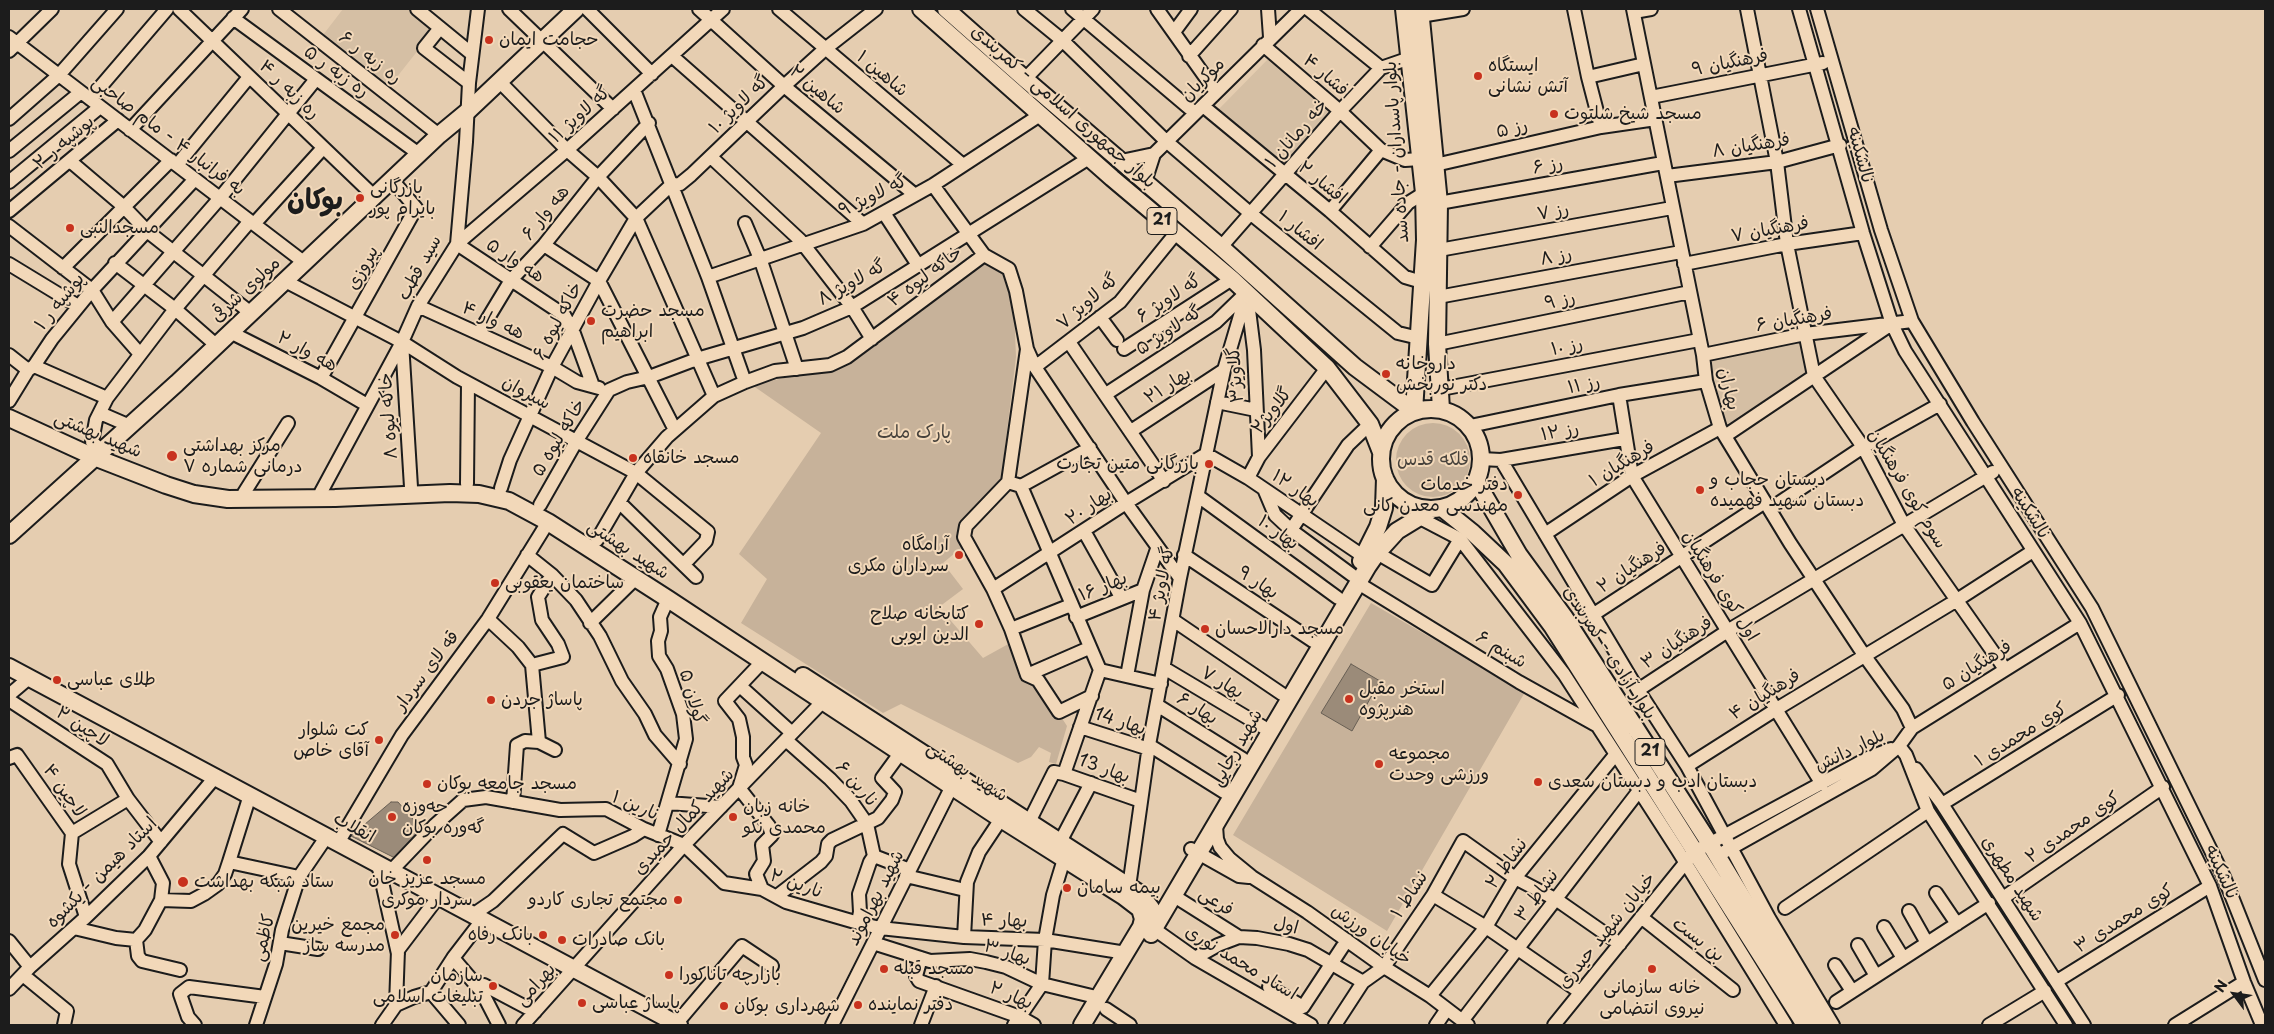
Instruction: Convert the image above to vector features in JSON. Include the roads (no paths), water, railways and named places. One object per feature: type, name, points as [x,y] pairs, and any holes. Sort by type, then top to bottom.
[{"type":"main road","name":"مولوی شرقی","points":[[9,535],[130,426],[392,180],[438,134],[468,111],[576,9]]},
{"type":"main road","name":"بلوار جمهوری اسلامی - کمربندی","points":[[921,9],[1040,115],[1247,292],[1327,368],[1370,424],[1382,452]]},
{"type":"main road","name":"بلوار جمهوری اسلامی - کمربندی","points":[[946,9],[1025,80],[1220,247],[1355,368],[1414,412]]},
{"type":"main road","name":"بلوار پاسداران - جاده سد","points":[[1404,9],[1410,58],[1418,78]]},
{"type":"main road","name":"بلوار پاسداران - جاده سد","points":[[1420,12],[1418,78],[1427,162],[1439,203],[1437,344],[1441,409]]},
{"type":"main road","name":"بلوار پاسداران - جاده سد","points":[[1414,412],[1427,162]]},
{"type":"main road","name":"21","points":[[1438,508],[1418,507],[1404,501],[1393,491],[1385,478],[1382,452],[1385,439],[1392,427],[1402,418],[1414,412],[1432,408],[1441,409]]},
{"type":"main road","points":[[1438,508],[1456,502],[1467,493],[1476,481],[1481,459],[1476,436],[1470,426],[1457,415],[1441,409]]},
{"type":"main road","name":"شهید بهشتی","points":[[9,410],[166,485],[194,494],[228,499],[335,498],[450,493],[480,494],[509,501],[548,522],[762,662],[826,698],[955,781],[1001,819],[1140,909],[1142,919],[1149,930]]},
{"type":"main road","name":"شهید بهشتی","points":[[9,418],[98,454],[185,485],[223,492],[321,492],[467,484],[501,488],[540,505],[597,540],[901,752],[1030,822],[1134,890]]},
{"type":"main road","name":"شهید رجایی","points":[[1134,890],[1154,898],[1164,893],[1216,826],[1370,554],[1384,508],[1385,478]]},
{"type":"main road","name":"بلوار آزادی - کمربندی","points":[[1476,481],[1512,559],[1552,626],[1621,750],[1820,1025]]},
{"type":"main road","name":"شهید رجایی","points":[[1370,554],[1397,531],[1418,517],[1438,508]]},
{"type":"main road","name":"بلوار آزادی - کمربندی","points":[[1438,508],[1512,559],[1565,618],[1699,856],[1805,1025]]},
{"type":"main road","name":"شهید رجایی","points":[[1082,1025],[1103,1003],[1149,930],[1174,896],[1224,792],[1338,598],[1355,579]]},
{"type":"main road","name":"انقلاب","points":[[9,667],[216,776],[384,868],[479,916],[678,1024]]},
{"type":"main road","points":[[1134,890],[1146,900],[1151,908],[1154,920],[1149,930]]},
{"type":"main road","name":"شهید رجایی","points":[[1095,1025],[1126,953],[1149,930]]},
{"type":"street","points":[[12,44],[52,9]]},
{"type":"street","points":[[9,119],[58,75],[117,9]]},
{"type":"street","points":[[9,182],[90,99],[167,9]]},
{"type":"street","name":"ره زبه ر ۴","points":[[179,9],[374,197]]},
{"type":"street","name":"ره زبه ر ۶","points":[[279,9],[438,134]]},
{"type":"street","points":[[417,9],[472,54]]},
{"type":"street","name":"سید قطب","points":[[321,492],[346,449],[367,405],[402,342],[418,306],[457,244],[469,83],[478,9]]},
{"type":"street","points":[[509,9],[541,42],[613,109]]},
{"type":"street","points":[[587,9],[652,74]]},
{"type":"street","name":"شاهین ۲","points":[[699,9],[784,86],[915,195]]},
{"type":"street","name":"گه لاویژ ۱۱","points":[[457,244],[568,150],[723,9]]},
{"type":"street","name":"شاهین ۱","points":[[779,9],[962,165]]},
{"type":"street","name":"گه لاویژ ۱۰","points":[[671,185],[680,184],[825,49],[876,9]]},
{"type":"street","name":"افشار ۱","points":[[1024,9],[1062,40],[1166,141],[1250,213],[1398,333],[1418,338]]},
{"type":"street","name":"افشار ۲","points":[[1072,9],[1330,211],[1405,277],[1422,282]]},
{"type":"street","points":[[1025,80],[1093,9]]},
{"type":"street","points":[[1157,9],[1174,32],[1188,56],[1216,92]]},
{"type":"street","points":[[1174,32],[1191,9]]},
{"type":"street","points":[[1188,56],[1231,9]]},
{"type":"street","points":[[1267,41],[1268,9]]},
{"type":"street","name":"موکریان","points":[[1154,154],[1301,9]]},
{"type":"street","points":[[1308,9],[1381,68]]},
{"type":"street","points":[[1420,12],[1463,9]]},
{"type":"street","points":[[1574,9],[1588,77],[1601,127]]},
{"type":"street","points":[[1634,11],[1651,9]]},
{"type":"street","points":[[1748,9],[1777,162],[1787,244],[1814,376]]},
{"type":"street","name":"نالشکینه","points":[[1800,9],[1840,145],[1863,233],[1892,324],[1906,351],[2080,623],[2118,695],[2210,886],[2244,982],[2262,1025]]},
{"type":"street","name":"نالشکینه","points":[[1817,9],[1881,230],[1912,321],[2092,608],[2224,877],[2265,980]]},
{"type":"street","name":"بهاران","points":[[1634,11],[1682,258],[1703,354],[1706,381],[1723,432],[1814,579],[1864,655],[1904,709],[1912,728]]},
{"type":"street","points":[[130,130],[238,13]]},
{"type":"street","name":"ره زبه ر ۵","points":[[238,13],[316,79],[419,154]]},
{"type":"street","points":[[440,28],[424,48],[469,83]]},
{"type":"street","name":"افشار ۴","points":[[1267,41],[1381,150],[1405,160],[1427,162]]},
{"type":"street","name":"به فرانبار ۴ - مام صاحبی","points":[[12,44],[58,75],[305,262]]},
{"type":"street","points":[[672,56],[745,123],[863,224]]},
{"type":"street","name":"خه رمانان ۱","points":[[1220,247],[1340,111],[1381,68],[1410,58]]},
{"type":"street","name":"فرهنگیان ۹","points":[[1652,97],[1832,60]]},
{"type":"street","points":[[1588,77],[1644,64]]},
{"type":"street","points":[[63,268],[123,206],[174,163],[250,77]]},
{"type":"street","points":[[112,322],[220,198],[316,79]]},
{"type":"street","points":[[499,81],[568,150],[598,177],[636,218],[714,396]]},
{"type":"street","points":[[634,90],[649,123],[671,185],[708,277],[745,382]]},
{"type":"street","points":[[9,151],[90,99]]},
{"type":"street","name":"گه لاویژ ۹","points":[[708,277],[863,224],[933,184],[1040,115]]},
{"type":"street","name":"رز ۵","points":[[1427,162],[1601,127],[1656,119]]},
{"type":"street","name":"پوشپه ر ۲","points":[[9,210],[118,120]]},
{"type":"street","name":"هه وار ۶","points":[[479,332],[512,280],[544,245],[598,177],[649,123]]},
{"type":"street","name":"فرهنگیان ۸","points":[[1667,176],[1777,162],[1840,145]]},
{"type":"street","points":[[98,454],[92,442],[96,420],[107,398],[203,274],[323,148]]},
{"type":"street","points":[[1330,211],[1381,150]]},
{"type":"street","points":[[1121,161],[1154,154],[1145,182]]},
{"type":"street","points":[[711,157],[802,244],[852,307],[872,339]]},
{"type":"street","name":"گه لاویژ ۸","points":[[609,390],[627,382],[649,377],[697,359],[735,350],[784,334],[852,307],[1090,158]]},
{"type":"street","points":[[70,161],[123,206],[147,231],[251,313]]},
{"type":"street","name":"رز ۶","points":[[1439,203],[1663,163]]},
{"type":"street","name":"۱ پوشپه ر","points":[[9,401],[52,339],[78,306],[115,263],[195,179]]},
{"type":"street","name":"پیروزی","points":[[322,378],[416,208],[392,180]]},
{"type":"street","points":[[933,184],[984,255]]},
{"type":"street","name":"خاکه لیوه ۶","points":[[501,488],[510,460],[552,367],[599,281],[636,218],[671,185]]},
{"type":"street","points":[[1370,247],[1408,203],[1424,193]]},
{"type":"street","name":"رز ۷","points":[[1439,250],[1672,208]]},
{"type":"street","points":[[884,213],[918,265]]},
{"type":"street","points":[[745,223],[761,260],[797,369]]},
{"type":"street","points":[[9,226],[92,290],[112,322],[140,354]]},
{"type":"street","name":"گه لاویژ ۷","points":[[1035,368],[1120,302],[1176,233]]},
{"type":"street","name":"فرهنگیان ۷","points":[[1682,258],[1863,233]]},
{"type":"street","name":"هه وار ۵","points":[[457,244],[564,315],[573,330],[593,386]]},
{"type":"street","points":[[544,245],[599,281],[675,430]]},
{"type":"street","name":"خاکه لیوه ۴","points":[[597,540],[636,473],[675,430],[714,396],[775,371],[830,365],[847,357],[984,255],[1009,269],[1016,291],[1027,349],[1008,482]]},
{"type":"street","name":"رز ۸","points":[[1438,297],[1682,258]]},
{"type":"street","points":[[115,263],[216,345]]},
{"type":"street","points":[[11,269],[78,306]]},
{"type":"street","name":"گه لاویژ ۶","points":[[1100,317],[1121,345],[1232,279]]},
{"type":"street","name":"سیروان","points":[[285,281],[402,342],[468,383],[636,473],[708,532],[706,541],[684,564]]},
{"type":"street","name":"گه لاویژ ۴","points":[[1134,890],[1141,801],[1149,747],[1184,555],[1224,370],[1247,292]]},
{"type":"street","name":"گه لاویژ ۵","points":[[1106,394],[1216,322],[1247,292]]},
{"type":"street","name":"گلاویژ۳","points":[[1247,292],[1250,333],[1254,350],[1259,457]]},
{"type":"street","name":"رز ۹","points":[[1437,344],[1690,292]]},
{"type":"street","name":"هه وار ۴","points":[[418,306],[479,332],[552,367],[577,382],[609,390]]},
{"type":"street","name":"فرهنگیان ۶","points":[[1703,354],[1806,334],[1912,321]]},
{"type":"street","name":"فرهنگیان ۱","points":[[1545,534],[1632,476],[1723,432],[1814,376],[1892,324]]},
{"type":"street","name":"هه وار ۲","points":[[230,332],[322,378],[367,405]]},
{"type":"street","name":"رز ۱۰","points":[[1440,388],[1699,340]]},
{"type":"street","name":"خاکه لیوه ۸","points":[[402,342],[410,487]]},
{"type":"street","points":[[1069,342],[1164,481]]},
{"type":"street","points":[[1027,349],[1035,368],[1157,549],[1180,578]]},
{"type":"street","points":[[9,355],[31,368],[107,398]]},
{"type":"street","name":"گلاویژ۲","points":[[1248,478],[1259,457],[1327,368]]},
{"type":"street","name":"بهار ۲۱","points":[[1131,431],[1224,370]]},
{"type":"street","name":"سوم کوی فرهنگیان","points":[[1814,376],[1863,447],[1904,525],[2005,669]]},
{"type":"street","name":"رز ۱۱","points":[[1470,426],[1619,396],[1706,381]]},
{"type":"street","points":[[467,484],[468,383]]},
{"type":"street","name":"خاکه لیوه ۵","points":[[540,505],[576,440],[609,390]]},
{"type":"street","name":"اول کوی فرهنگیان","points":[[1619,396],[1624,439],[1632,476],[1822,784]]},
{"type":"street","points":[[1218,402],[1256,410]]},
{"type":"street","name":"فرهنگیان ۲","points":[[1594,614],[1681,556],[1768,506],[1863,447],[1940,404]]},
{"type":"street","points":[[100,413],[130,426]]},
{"type":"street","points":[[244,493],[288,423]]},
{"type":"street","points":[[1291,530],[1348,445],[1370,424]]},
{"type":"street","name":"رز ۱۲","points":[[1481,459],[1501,460],[1624,439]]},
{"type":"street","points":[[1090,448],[1021,486],[1008,482],[966,526],[964,537],[993,589],[1011,629],[1027,675],[1038,680],[1059,712],[1092,696]]},
{"type":"street","name":"بهار ۱۲","points":[[1206,454],[1370,554],[1432,585],[1460,539]]},
{"type":"street","name":"بهار ۲۰","points":[[993,589],[1206,454]]},
{"type":"street","points":[[1501,460],[1638,690],[1686,766],[1769,918],[1833,1025]]},
{"type":"street","name":"فرهنگیان ۳","points":[[1638,690],[1728,630],[2002,467]]},
{"type":"street","points":[[1021,486],[1073,611],[1100,670],[1080,727],[1059,773],[1030,822]]},
{"type":"street","name":"شبنم ۶","points":[[1264,489],[1275,515],[1291,530],[1355,579],[1519,682],[1597,726],[1621,750]]},
{"type":"street","name":"بهار ۱۰","points":[[1198,496],[1338,598]]},
{"type":"street","points":[[619,502],[696,577]]},
{"type":"street","points":[[1418,517],[1460,539],[1564,674],[1597,726]]},
{"type":"street","name":"قه لای سردار","points":[[333,840],[402,734],[488,620],[548,522]]},
{"type":"street","points":[[1084,532],[1121,597]]},
{"type":"street","points":[[1127,676],[1143,590],[1157,549]]},
{"type":"street","name":"فرهنگیان ۴","points":[[1686,766],[1864,655],[1957,600],[2033,551]]},
{"type":"street","points":[[527,555],[552,575],[576,600],[600,636],[622,681],[645,714],[655,735],[680,764]]},
{"type":"street","name":"بهار ۹","points":[[1184,555],[1313,641]]},
{"type":"street","points":[[532,665],[563,657],[558,644],[542,620],[538,597],[552,575]]},
{"type":"street","points":[[590,623],[636,578]]},
{"type":"street","name":"بهار ۱۶","points":[[1011,629],[1143,590]]},
{"type":"street","name":"گولان ۵","points":[[658,835],[686,739],[683,714],[667,669],[659,656],[660,617],[668,599]]},
{"type":"street","points":[[488,620],[518,647],[532,665],[539,742]]},
{"type":"street","points":[[1172,620],[1282,694]]},
{"type":"street","name":"فرهنگیان ۵","points":[[1902,751],[1912,728],[2080,623]]},
{"type":"street","points":[[1027,675],[1089,648]]},
{"type":"street","points":[[762,662],[725,701],[739,719],[743,737],[743,757],[746,765],[739,788],[769,826],[772,835],[762,845],[764,861],[756,874],[762,889]]},
{"type":"street","name":"بهار ۷","points":[[1164,668],[1263,727]]},
{"type":"street","points":[[1100,670],[1161,684]]},
{"type":"street","points":[[9,695],[30,678]]},
{"type":"street","name":"نارین ۶","points":[[740,686],[851,801],[867,824],[874,856]]},
{"type":"street","name":"کوی محمدی ۱","points":[[1942,804],[2118,695]]},
{"type":"street","name":"شهید کمال حمیدی","points":[[574,969],[684,845],[826,698]]},
{"type":"street","name":"لاچین ۲","points":[[9,700],[108,764],[128,799],[161,842]]},
{"type":"street","name":"بهار ۶","points":[[1157,704],[1243,759]]},
{"type":"street","name":"بهار 14","points":[[1080,727],[1149,747],[1224,792]]},
{"type":"street","points":[[513,802],[517,746],[525,741],[539,742],[555,750]]},
{"type":"street","points":[[1621,750],[1638,792],[1677,849],[1699,856],[1786,1025]]},
{"type":"street","name":"نشاط ۲","points":[[1430,996],[1486,927],[1515,878],[1621,750]]},
{"type":"street","points":[[1902,751],[1928,811],[2066,1025]]},
{"type":"street","name":"بلوار دانش","points":[[1699,856],[1872,769],[1902,751]]},
{"type":"street","name":"بلوار دانش","points":[[1728,842],[1870,757],[1902,751]]},
{"type":"street","name":"شهید مطهری","points":[[1902,751],[1942,804],[2084,1025]]},
{"type":"street","points":[[777,896],[821,862],[826,856],[828,844],[832,840],[878,818],[892,800],[895,792],[882,778],[901,752]]},
{"type":"street","name":"لاچین ۴","points":[[9,758],[17,755],[72,833],[69,864],[86,917]]},
{"type":"street","name":"بهار 13","points":[[1059,773],[1141,801]]},
{"type":"street","name":"استاد هیمن - یکشوه","points":[[9,990],[149,856],[216,776]]},
{"type":"street","name":"شهید بهراموند","points":[[832,1025],[955,781]]},
{"type":"street","points":[[1060,842],[1091,783]]},
{"type":"street","name":"کوی محمدی ۲","points":[[2003,898],[2163,787]]},
{"type":"street","name":"نشاط ۳","points":[[1465,1023],[1638,792]]},
{"type":"street","points":[[161,900],[191,901],[218,884],[225,874],[250,795]]},
{"type":"street","name":"نارین ۱","points":[[384,868],[456,803],[463,800],[486,797],[560,810],[606,809],[644,829],[684,845]]},
{"type":"street","points":[[72,833],[128,799]]},
{"type":"street","points":[[668,803],[721,806]]},
{"type":"street","points":[[1785,908],[1928,811]]},
{"type":"street","points":[[964,937],[966,890],[979,852],[1001,819]]},
{"type":"street","name":"خیابان ورزش","points":[[1216,826],[1220,847],[1230,859],[1252,877],[1430,996],[1465,1023]]},
{"type":"street","points":[[382,1025],[396,1005],[431,992],[479,916],[563,834],[594,853],[633,836],[644,829]]},
{"type":"street","name":"کاظمی","points":[[256,1025],[276,964],[280,943],[299,878],[333,840]]},
{"type":"street","name":"نشاط ۱","points":[[1335,1025],[1364,982],[1384,967],[1432,894],[1463,841],[1515,878]]},
{"type":"street","name":"نارین ۲","points":[[684,845],[724,883],[762,889],[786,902],[880,928]]},
{"type":"street","name":"خیابان ورزش","points":[[1195,852],[1239,876],[1252,877]]},
{"type":"street","points":[[149,856],[163,883],[161,900],[145,930],[136,940],[138,956],[142,961],[180,970]]},
{"type":"street","points":[[858,922],[860,912],[859,894],[870,862],[874,856],[908,873],[966,890]]},
{"type":"street","name":"خیابان شهید حیدری","points":[[1554,1025],[1641,917],[1699,856]]},
{"type":"street","points":[[1017,1021],[1042,984],[1045,940],[1053,895],[1064,859]]},
{"type":"street","points":[[229,862],[299,878]]},
{"type":"street","points":[[384,868],[398,954]]},
{"type":"street","points":[[1515,878],[1557,900],[1620,944]]},
{"type":"street","name":"کوی محمدی ۳","points":[[2057,981],[2210,886]]},
{"type":"street","points":[[1936,893],[1957,924]]},
{"type":"street","points":[[1432,894],[1486,927],[1580,992]]},
{"type":"street","points":[[396,1005],[398,950],[439,896]]},
{"type":"street","name":"فرعی","points":[[1174,896],[1239,938]]},
{"type":"street","points":[[1836,1002],[1988,902]]},
{"type":"street","points":[[1909,911],[1927,943]]},
{"type":"street","name":"بن بست","points":[[1641,917],[1733,990]]},
{"type":"street","points":[[1884,927],[1904,958]]},
{"type":"street","points":[[74,928],[116,938],[136,940]]},
{"type":"street","name":"بهار ۴","points":[[880,928],[964,937],[1045,940],[1126,953]]},
{"type":"street","name":"استاد محمد نوری","points":[[1149,930],[1310,1025]]},
{"type":"street","name":"اول","points":[[1195,958],[1218,944],[1239,938],[1257,938],[1289,944],[1332,963],[1364,982]]},
{"type":"street","points":[[1269,988],[1303,1007],[1347,940]]},
{"type":"street","points":[[9,941],[27,971],[67,1011],[64,1025]]},
{"type":"street","points":[[280,943],[318,949]]},
{"type":"street","name":"بهار ۳","points":[[873,943],[930,961],[978,960],[1006,968],[1042,984],[1103,1003]]},
{"type":"street","points":[[1858,945],[1876,976]]},
{"type":"street","points":[[678,1024],[742,946],[772,966]]},
{"type":"street","points":[[453,958],[482,992],[489,1010],[499,1025]]},
{"type":"street","name":"بهار ۲","points":[[921,958],[917,979],[1017,1021],[1034,1025]]},
{"type":"street","points":[[1835,965],[1852,991]]},
{"type":"street","name":"بهرامی","points":[[523,1025],[574,969]]},
{"type":"street","points":[[2175,1025],[2244,982]]},
{"type":"street","points":[[484,985],[535,1012]]},
{"type":"street","points":[[920,1025],[936,986]]},
{"type":"street","points":[[195,1025],[188,1017],[180,994],[189,987],[265,997]]},
{"type":"street","points":[[1989,1025],[2044,991]]},
{"type":"street","points":[[431,992],[459,1025]]},
{"type":"street","points":[[1103,1003],[1130,1025]]},
{"type":"street","points":[[1436,1025],[1447,1010]]},
{"type":"place","name":"حجامت ایمان","points":[[489,40]]},
{"type":"place","name":"ایستگاه آتش نشانی","points":[[1478,76]]},
{"type":"place","name":"مسجد شیخ شلتوت","points":[[1554,114]]},
{"type":"place","name":"بازرگانی بایرام پور","points":[[360,198]]},
{"type":"place","name":"مسجدالنبی","points":[[70,228]]},
{"type":"place","name":"مسجد حضرت ابراهیم","points":[[591,321]]},
{"type":"place","name":"داروخانه دکتر نوربخش","points":[[1386,374]]},
{"type":"place","name":"مرکز بهداشتی درمانی شماره ۷","points":[[172,456]]},
{"type":"place","name":"مسجد خانقاه","points":[[633,458]]},
{"type":"place","name":"بازرگانی متین تجارت","points":[[1209,464]]},
{"type":"place","name":"دبستان حجاب و دبستان شهید فهمیده","points":[[1700,490]]},
{"type":"place","name":"دفتر خدمات مهندسی معدن کانی","points":[[1518,495]]},
{"type":"place","name":"آرامگاه سرداران مکری","points":[[959,555]]},
{"type":"place","name":"ساختمان یعقوبی","points":[[495,583]]},
{"type":"place","name":"کتابخانه صلاح الدین ایوبی","points":[[979,624]]},
{"type":"place","name":"مسجد دارالاحسان","points":[[1205,629]]},
{"type":"place","name":"طلای عباسی","points":[[57,680]]},
{"type":"place","name":"استخر مقبل هنرپژوه","points":[[1349,699]]},
{"type":"place","name":"پاساژ جردن","points":[[491,700]]},
{"type":"place","name":"کت شلوار آقای خاص","points":[[379,740]]},
{"type":"place","name":"مجموعه ورزشی وحدت","points":[[1379,764]]},
{"type":"place","name":"دبستان ادب و دبستان سعدی","points":[[1538,782]]},
{"type":"place","name":"مسجد جامعه بوکان","points":[[427,784]]},
{"type":"place","name":"حه‌وزه گه‌وره بوکان","points":[[392,817]]},
{"type":"place","name":"خانه زبان محمدی نکو","points":[[733,817]]},
{"type":"place","name":"مسجد عزیز خان سردار موکری","points":[[427,860]]},
{"type":"place","name":"ستاد شبکه بهداشت","points":[[183,882]]},
{"type":"place","name":"بیمه سامان","points":[[1067,888]]},
{"type":"place","name":"مجتمع تجاری کاردو","points":[[678,900]]},
{"type":"place","name":"مجمع خیرین مدرسه ساز","points":[[395,935]]},
{"type":"place","name":"بانک رفاه","points":[[543,935]]},
{"type":"place","name":"بانک صادرات","points":[[562,940]]},
{"type":"place","name":"مسجد قبله","points":[[884,969]]},
{"type":"place","name":"خانه سازمانی نیروی انتضامی","points":[[1652,969]]},
{"type":"place","name":"بازارچه تاناکورا","points":[[669,975]]},
{"type":"place","name":"سازمان تبلیغات اسلامی","points":[[493,986]]},
{"type":"place","name":"پاساژ عباسی","points":[[582,1003]]},
{"type":"place","name":"دفتر نماینده","points":[[858,1005]]},
{"type":"place","name":"شهرداری بوکان","points":[[724,1006]]},
{"type":"district","name":"بوکان","points":[[315,201]]},
{"type":"park label","name":"پارک ملت","points":[[914,433]]},
{"type":"park label","name":"فلکه قدس","points":[[1433,460]]}]
